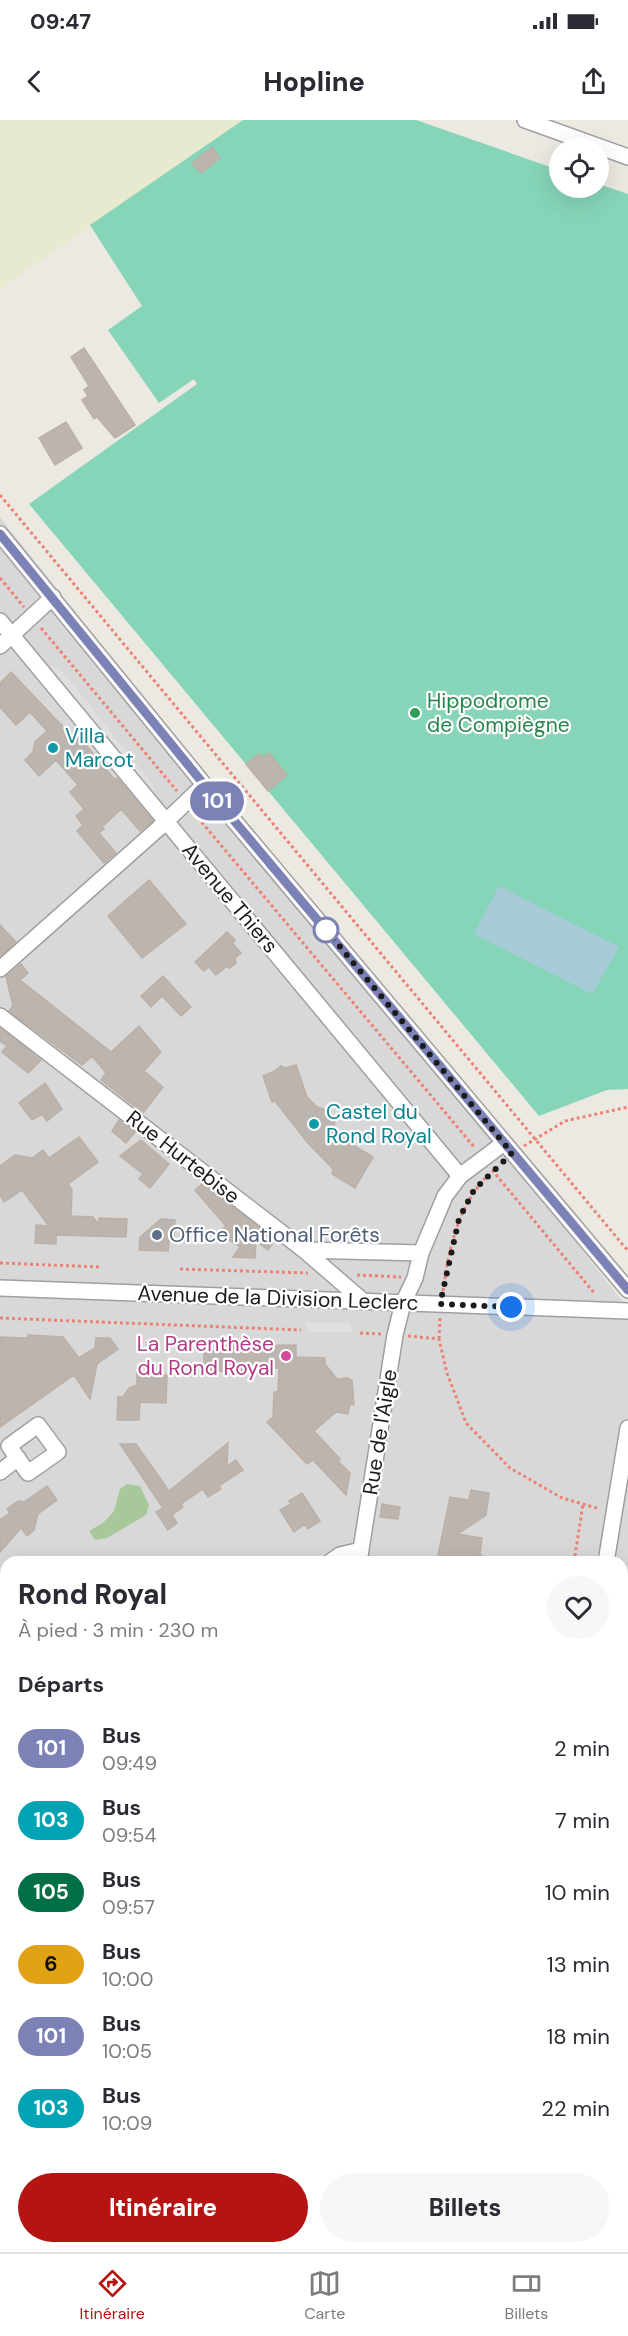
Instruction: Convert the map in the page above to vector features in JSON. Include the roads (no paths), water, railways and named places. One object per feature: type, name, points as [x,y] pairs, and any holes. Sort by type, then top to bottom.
[{"type":"street","points":[[525,120],[628,156]]},
{"type":"street","points":[[0,534],[204,785],[628,1290]]},
{"type":"street","points":[[0,646],[53,597]]},
{"type":"street","name":"Avenue Thiers","points":[[0,621],[460,1176]]},
{"type":"street","points":[[0,969],[204,785]]},
{"type":"street","name":"Rue Hurtebise","points":[[0,1016],[304,1250],[363,1301]]},
{"type":"street","name":"Rue de l'Aigle","points":[[360,1556],[395,1335],[403,1303],[415,1278],[420,1253],[446,1196],[460,1176],[482,1158],[508,1148]]},
{"type":"street","points":[[304,1250],[420,1253]]},
{"type":"street","name":"Avenue de la Division Leclerc","points":[[0,1288],[628,1311]]},
{"type":"street","points":[[607,1556],[628,1428]]},
{"type":"street","points":[[0,1472],[18,1458]]},
{"type":"street","points":[[339,1556],[360,1556]]},
{"type":"water","points":[[499,886],[619,947],[592,994],[474,934]]},
{"type":"place","name":"Hippodrome de Compiègne","points":[[415,713]]},
{"type":"place","name":"Villa Marcot","points":[[53,748]]},
{"type":"place","name":"Castel du Rond Royal","points":[[314,1124]]},
{"type":"place","name":"Office National Forêts","points":[[157,1235]]},
{"type":"place","name":"La Parenthèse du Rond Royal","points":[[286,1356]]}]
